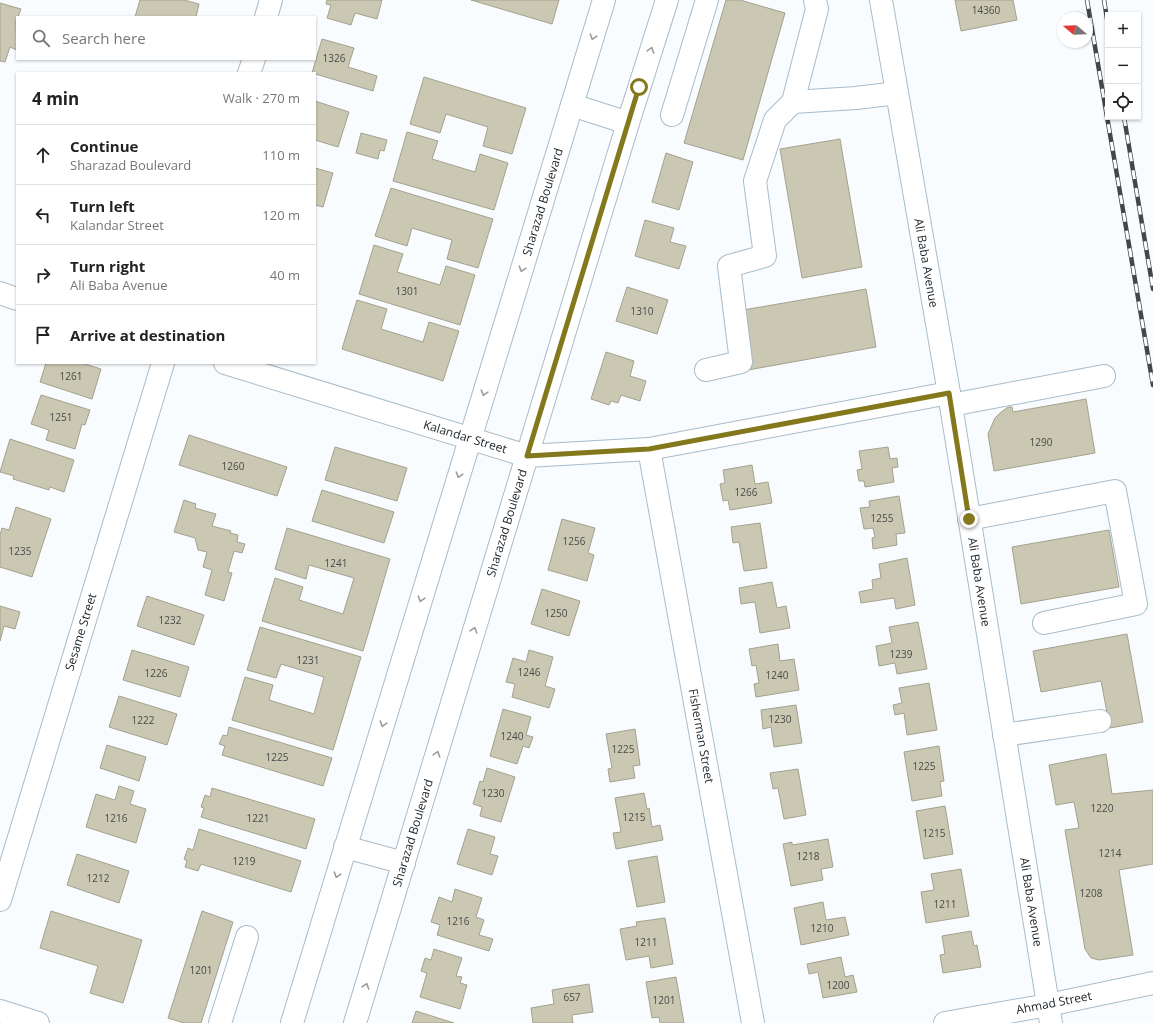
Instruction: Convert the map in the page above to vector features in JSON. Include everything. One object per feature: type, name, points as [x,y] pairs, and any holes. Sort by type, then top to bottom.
[{"type":"street","points":[[266,16],[271,0]]},
{"type":"street","name":"Sharazad Boulevard","points":[[292,1023],[604,0]]},
{"type":"street","name":"Sharazad Boulevard","points":[[355,1023],[628,123],[668,0]]},
{"type":"street","points":[[672,115],[707,0]]},
{"type":"street","points":[[706,370],[741,362],[729,266],[766,256],[755,181],[775,120],[793,102],[818,9],[815,0]]},
{"type":"street","name":"Ali Baba Avenue","points":[[881,0],[950,399],[1049,1014]]},
{"type":"street","points":[[249,72],[254,60]]},
{"type":"street","points":[[793,102],[856,98],[897,93]]},
{"type":"street","points":[[572,105],[628,123]]},
{"type":"street","points":[[0,293],[16,299]]},
{"type":"street","name":"Sesame Street","points":[[0,900],[163,364]]},
{"type":"street","name":"Kalandar Street","points":[[228,364],[527,456],[649,449],[950,399],[1104,376]]},
{"type":"street","name":"Fisherman Street","points":[[649,449],[753,1023]]},
{"type":"street","points":[[969,519],[1115,491],[1136,604],[1044,623]]},
{"type":"street","points":[[1004,735],[1100,721]]},
{"type":"street","points":[[345,847],[404,863]]},
{"type":"street","points":[[220,1023],[247,937]]},
{"type":"street","name":"Ahmad Street","points":[[946,1023],[1049,1014],[1146,985]]},
{"type":"street","points":[[0,1011],[38,1023]]},
{"type":"building","points":[[140,0],[184,0],[199,4],[196,16],[135,16]]},
{"type":"building","points":[[327,0],[382,0],[377,19],[355,13],[351,25],[327,18],[331,5],[326,4]]},
{"type":"building","points":[[471,0],[559,0],[552,24]]},
{"type":"building","points":[[726,0],[740,0],[785,13],[743,160],[684,143]]},
{"type":"building","points":[[955,0],[1013,0],[1017,20],[961,31]]},
{"type":"building","points":[[0,3],[21,9],[18,16],[16,16],[16,50],[10,47],[5,62],[0,61]]},
{"type":"building","points":[[322,39],[354,48],[348,67],[377,76],[373,91],[316,74],[316,72],[312,72]]},
{"type":"building","points":[[424,77],[526,108],[512,154],[483,146],[488,127],[446,114],[440,133],[410,124]]},
{"type":"building","points":[[316,101],[349,112],[338,147],[316,140]]},
{"type":"building","points":[[407,132],[438,141],[432,159],[475,172],[480,154],[508,163],[494,210],[393,181]]},
{"type":"building","points":[[361,133],[387,140],[384,151],[380,150],[378,159],[356,153]]},
{"type":"building","points":[[840,139],[862,267],[802,278],[780,149]]},
{"type":"building","points":[[666,153],[693,162],[679,210],[652,202]]},
{"type":"building","points":[[316,168],[333,173],[323,207],[316,205]]},
{"type":"building","points":[[391,188],[493,219],[478,268],[447,259],[452,240],[412,228],[407,246],[375,236]]},
{"type":"building","points":[[645,220],[674,228],[670,242],[686,246],[679,269],[635,256]]},
{"type":"building","points":[[374,245],[403,254],[397,272],[440,285],[446,266],[475,275],[460,325],[359,294]]},
{"type":"building","points":[[627,287],[668,300],[657,334],[616,321]]},
{"type":"building","points":[[866,289],[876,347],[748,370],[737,311]]},
{"type":"building","points":[[357,300],[387,309],[381,329],[423,342],[429,322],[459,331],[443,381],[342,349]]},
{"type":"building","points":[[606,352],[634,361],[630,376],[646,381],[640,401],[621,395],[618,403],[611,401],[609,405],[591,399]]},
{"type":"building","points":[[46,364],[85,364],[101,369],[92,399],[40,382]]},
{"type":"building","points":[[41,395],[90,410],[85,425],[82,424],[75,449],[46,440],[49,430],[31,424]]},
{"type":"building","points":[[1086,399],[1095,453],[994,471],[988,434],[995,418],[1000,413],[1008,407],[1012,407],[1013,412]]},
{"type":"building","points":[[189,435],[287,467],[277,496],[179,465]]},
{"type":"building","points":[[10,439],[74,460],[64,492],[50,487],[49,490],[13,479],[14,476],[0,472]]},
{"type":"building","points":[[335,447],[407,468],[397,501],[325,480]]},
{"type":"building","points":[[888,447],[890,459],[897,458],[898,467],[892,468],[894,482],[865,487],[864,481],[859,481],[857,470],[862,469],[859,451]]},
{"type":"building","points":[[752,465],[755,484],[768,482],[772,503],[730,510],[728,500],[723,501],[720,484],[725,483],[723,470]]},
{"type":"building","points":[[322,490],[394,512],[384,543],[312,521]]},
{"type":"building","points":[[899,496],[905,533],[896,534],[897,545],[873,549],[872,538],[875,537],[873,528],[864,529],[860,508],[870,507],[869,501]]},
{"type":"building","points":[[184,500],[196,504],[195,508],[216,514],[212,526],[231,531],[230,533],[238,535],[237,542],[245,544],[242,553],[234,551],[228,572],[232,573],[224,601],[205,595],[212,570],[203,567],[207,552],[198,550],[195,538],[174,532]]},
{"type":"building","points":[[16,507],[51,519],[32,577],[0,567],[0,535],[2,528],[9,530]]},
{"type":"building","points":[[562,519],[595,528],[588,553],[594,555],[587,581],[548,570]]},
{"type":"building","points":[[760,523],[767,568],[744,571],[739,542],[733,543],[731,527]]},
{"type":"building","points":[[287,528],[390,559],[363,651],[262,621],[275,578],[303,587],[299,600],[343,614],[354,578],[309,565],[306,579],[275,569]]},
{"type":"building","points":[[1109,530],[1119,587],[1021,604],[1012,547]]},
{"type":"building","points":[[907,558],[915,605],[896,609],[894,598],[861,603],[859,592],[873,589],[872,580],[881,578],[879,564]]},
{"type":"building","points":[[772,582],[777,608],[786,606],[790,628],[760,633],[755,602],[741,604],[739,588]]},
{"type":"building","points":[[542,589],[580,601],[569,636],[531,624]]},
{"type":"building","points":[[147,596],[204,615],[194,645],[137,626]]},
{"type":"building","points":[[0,606],[20,612],[15,629],[4,626],[0,641]]},
{"type":"building","points":[[918,622],[927,669],[897,674],[895,663],[879,666],[876,646],[892,643],[889,627]]},
{"type":"building","points":[[260,627],[361,657],[333,750],[232,720],[245,677],[273,685],[269,700],[314,714],[324,677],[281,664],[276,678],[247,670]]},
{"type":"building","points":[[1127,634],[1143,722],[1110,728],[1101,681],[1041,692],[1033,651]]},
{"type":"building","points":[[778,644],[780,661],[794,659],[799,690],[756,697],[754,684],[759,683],[756,665],[752,666],[749,649]]},
{"type":"building","points":[[132,650],[189,667],[180,697],[123,680]]},
{"type":"building","points":[[529,650],[553,657],[545,686],[555,689],[549,708],[512,697],[515,684],[506,682],[513,658],[526,662]]},
{"type":"building","points":[[929,683],[937,730],[907,735],[904,713],[895,715],[893,705],[902,703],[899,688]]},
{"type":"building","points":[[119,696],[177,714],[167,745],[109,727]]},
{"type":"building","points":[[796,705],[802,743],[774,747],[771,727],[763,729],[761,710]]},
{"type":"building","points":[[503,709],[531,717],[526,735],[533,737],[529,748],[523,746],[517,764],[490,756]]},
{"type":"building","points":[[229,727],[332,758],[323,786],[222,755],[225,746],[219,744],[223,735],[227,736]]},
{"type":"building","points":[[635,729],[640,765],[633,766],[635,778],[610,782],[608,769],[612,768],[606,734]]},
{"type":"building","points":[[107,745],[146,757],[139,781],[100,768]]},
{"type":"building","points":[[939,746],[944,781],[940,782],[942,796],[912,801],[904,752]]},
{"type":"building","points":[[1106,754],[1112,794],[1153,790],[1153,864],[1119,870],[1133,955],[1099,960],[1091,958],[1085,949],[1065,830],[1079,828],[1074,802],[1056,805],[1049,765]]},
{"type":"building","points":[[487,768],[515,777],[501,822],[480,816],[482,807],[473,804],[480,781],[483,782]]},
{"type":"building","points":[[798,769],[806,815],[784,819],[778,788],[773,789],[770,773]]},
{"type":"building","points":[[119,786],[134,791],[130,804],[146,809],[136,843],[86,827],[96,794],[115,800]]},
{"type":"building","points":[[212,788],[315,819],[306,849],[201,817],[204,808],[201,807],[205,795],[210,797]]},
{"type":"building","points":[[644,793],[647,809],[649,808],[652,827],[660,825],[663,840],[616,849],[613,833],[621,832],[615,798]]},
{"type":"building","points":[[945,806],[953,854],[924,859],[916,811]]},
{"type":"building","points":[[199,829],[301,861],[291,892],[201,864],[198,871],[185,867],[187,861],[184,859],[188,848],[193,850]]},
{"type":"building","points":[[468,829],[495,837],[490,854],[498,856],[492,875],[457,864]]},
{"type":"building","points":[[828,839],[833,867],[821,869],[823,880],[791,886],[783,844],[792,842],[792,845]]},
{"type":"building","points":[[77,854],[129,871],[119,903],[67,885]]},
{"type":"building","points":[[657,856],[665,902],[637,907],[628,861]]},
{"type":"building","points":[[961,869],[969,916],[926,923],[921,892],[934,890],[931,874]]},
{"type":"building","points":[[455,889],[482,898],[476,917],[484,920],[479,935],[493,939],[489,951],[437,935],[440,925],[431,922],[439,897],[452,902]]},
{"type":"building","points":[[823,902],[826,920],[845,917],[849,935],[801,945],[794,908]]},
{"type":"building","points":[[51,911],[142,940],[123,1003],[90,993],[98,966],[40,948]]},
{"type":"building","points":[[202,911],[233,922],[201,1023],[184,1023],[168,1018]]},
{"type":"building","points":[[665,918],[673,964],[651,968],[649,956],[626,960],[620,929],[637,926],[636,922]]},
{"type":"building","points":[[971,931],[974,946],[977,945],[981,967],[943,973],[940,955],[945,954],[942,936]]},
{"type":"building","points":[[434,949],[462,958],[456,976],[462,977],[460,983],[467,985],[460,1009],[420,997],[427,973],[421,971],[425,958],[431,960]]},
{"type":"building","points":[[841,957],[845,977],[853,975],[857,992],[823,998],[818,972],[809,974],[807,964]]},
{"type":"building","points":[[676,977],[684,1023],[660,1023],[659,1017],[652,1018],[646,982]]},
{"type":"building","points":[[589,984],[593,1012],[572,1015],[573,1023],[533,1023],[531,1008],[554,1004],[552,990]]},
{"type":"building","points":[[416,1011],[454,1023],[412,1023]]},
{"type":"railway","points":[[1087,0],[1153,385]]},
{"type":"railway","points":[[1104,0],[1106,12]]},
{"type":"railway","points":[[1125,120],[1153,289]]},
{"type":"route","points":[[639,87],[527,456],[649,449],[949,393],[969,519]]}]
